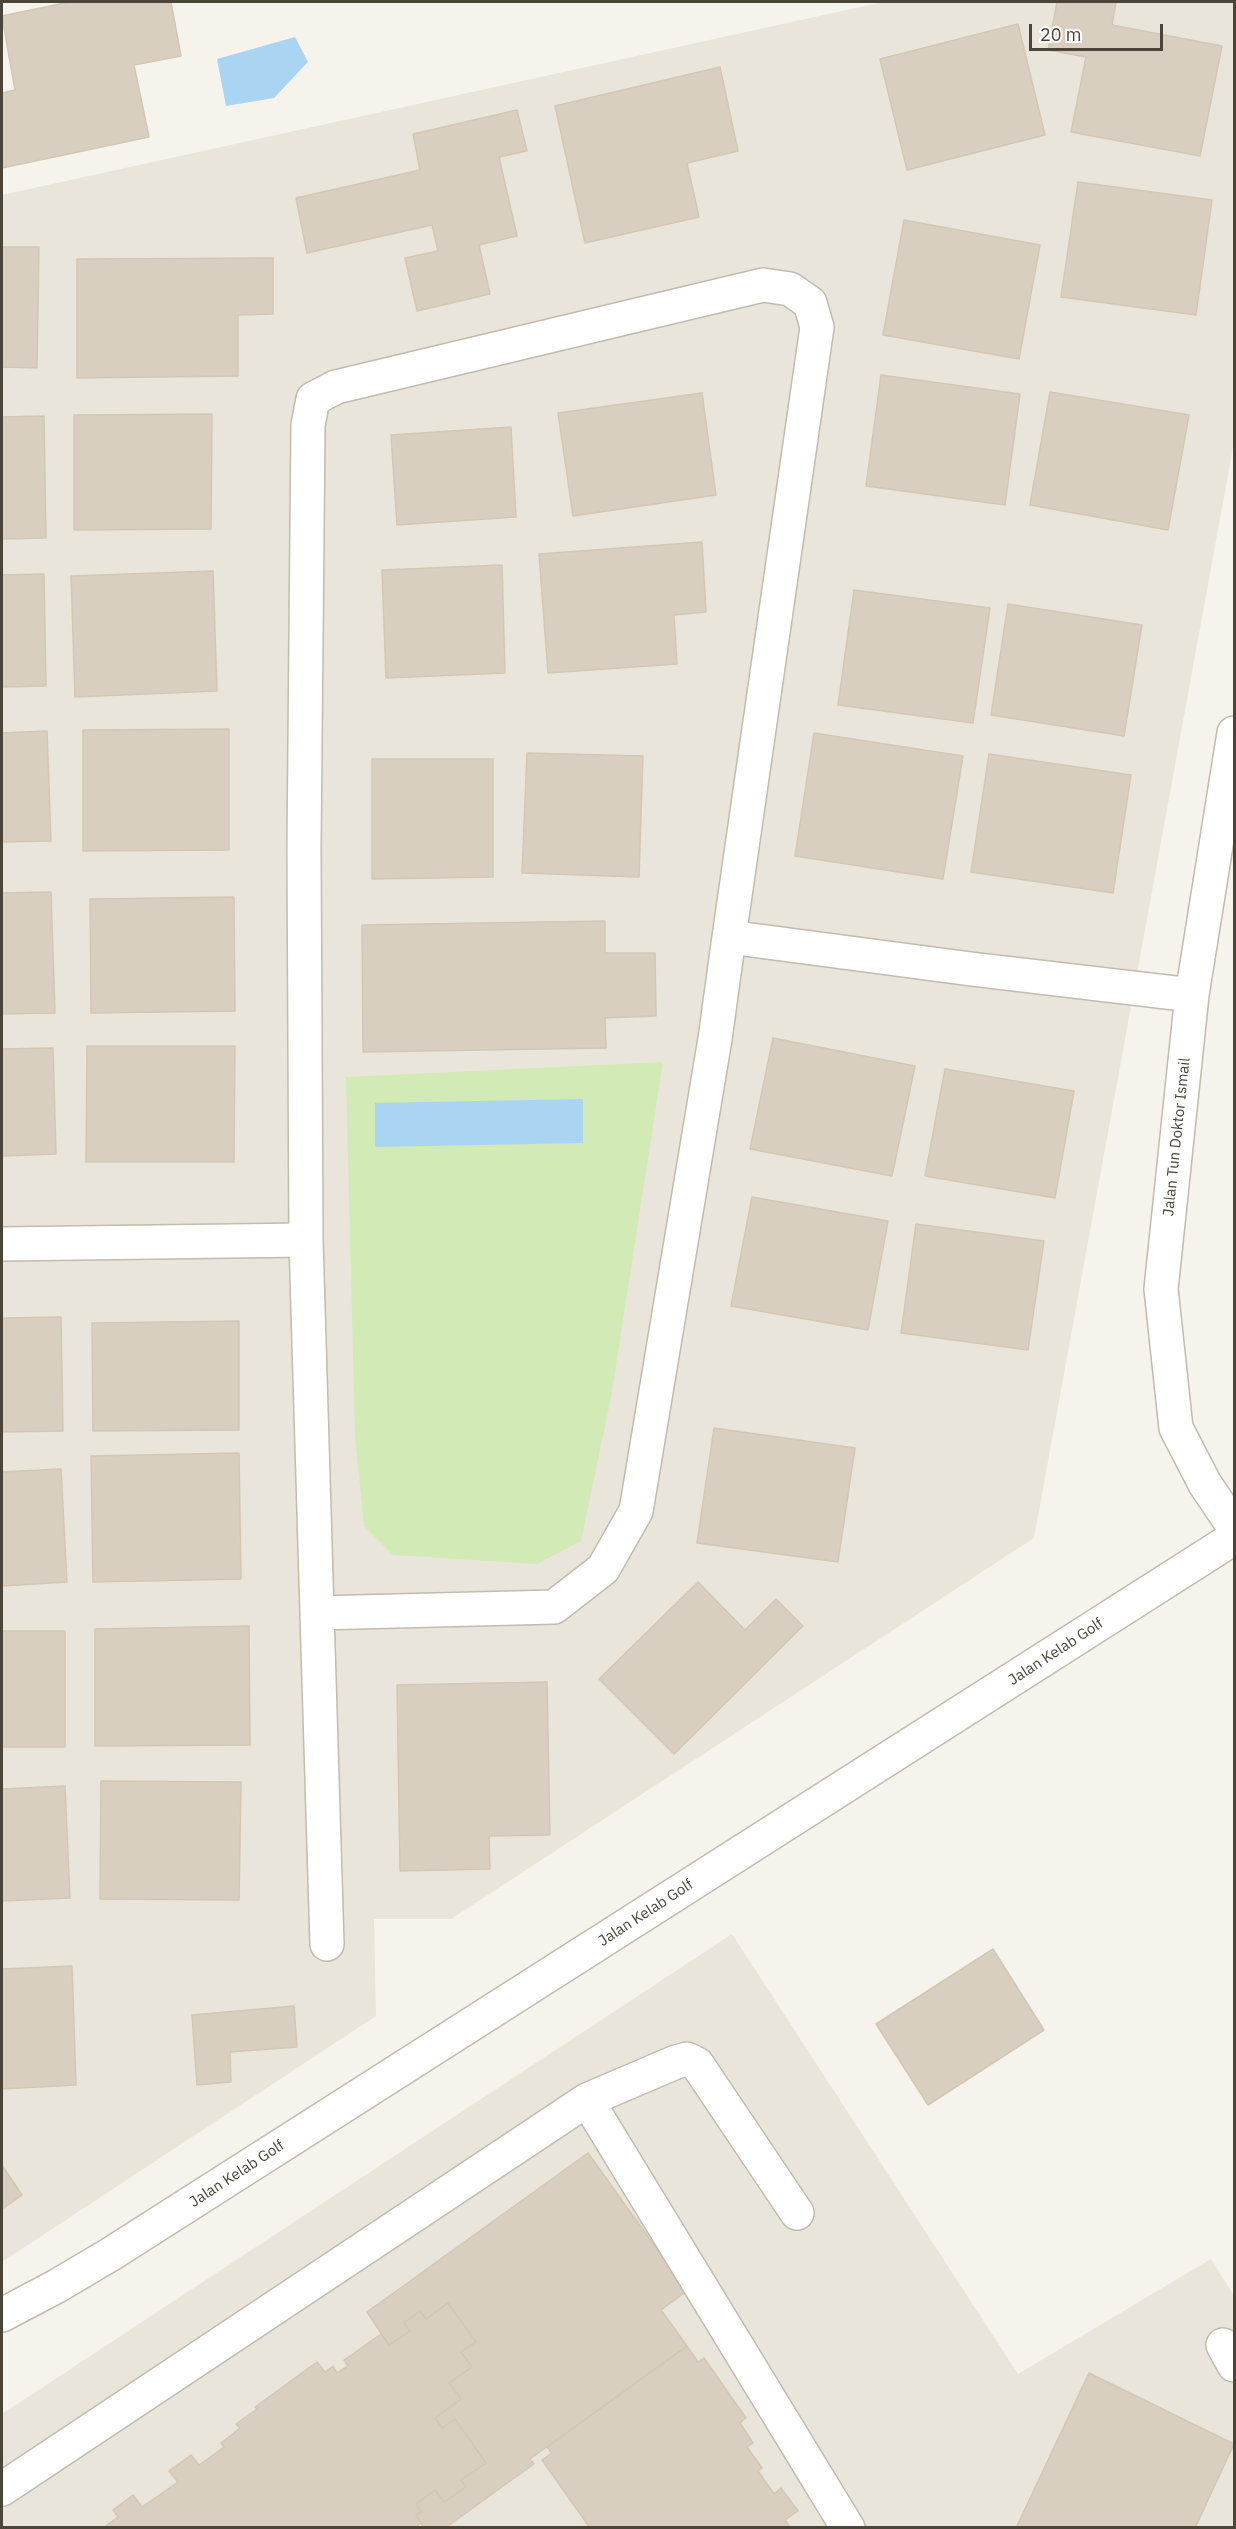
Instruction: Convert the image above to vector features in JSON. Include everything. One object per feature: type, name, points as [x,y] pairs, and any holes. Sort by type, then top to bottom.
[{"type":"street","points":[[317,1613],[554,1607],[603,1569],[636,1511],[715,1039],[818,327],[810,303],[790,289],[763,285],[336,387],[313,399],[308,424],[304,813],[306,1240],[317,1613],[327,1944]]},
{"type":"street","name":"Jalan Tun Doktor Ismail","points":[[1234,733],[1192,995],[1161,1289],[1176,1428],[1205,1484],[1234,1527]]},
{"type":"street","points":[[729,937],[1192,995]]},
{"type":"street","points":[[2,1244],[306,1240]]},
{"type":"street","name":"Jalan Kelab Golf","points":[[2,2315],[57,2286],[1234,1538]]},
{"type":"street","points":[[2,2489],[587,2100],[676,2062],[687,2059],[697,2064],[797,2213]]},
{"type":"street","points":[[587,2100],[849,2528]]},
{"type":"street","name":"Jalan Kelab Golf","points":[[2,2334],[57,2286]]},
{"type":"shaded area","points":[[883,2],[1234,2],[1234,442],[1034,1538],[451,1919],[374,1919],[376,2016],[2,2262],[2,195]]},
{"type":"shaded area","points":[[732,1934],[1018,2374],[1211,2259],[1234,2296],[1234,2527],[2,2528],[2,2414]]},
{"type":"green space","points":[[663,1062],[611,1397],[581,1541],[537,1564],[393,1555],[364,1526],[355,1436],[346,1077]]},
{"type":"water","points":[[295,37],[308,62],[274,98],[226,106],[217,59]]},
{"type":"water","points":[[583,1099],[583,1143],[375,1147],[375,1103]]},
{"type":"building","points":[[69,2],[171,2],[181,56],[134,65],[149,137],[2,168],[2,93],[15,90],[2,16]]},
{"type":"building","points":[[1057,2],[1116,2],[1112,25],[1222,46],[1200,156],[1071,132],[1086,57],[1048,50]]},
{"type":"building","points":[[1018,24],[1045,135],[907,170],[880,59]]},
{"type":"building","points":[[720,67],[738,151],[687,163],[699,217],[585,243],[555,106]]},
{"type":"building","points":[[517,110],[527,151],[499,157],[517,236],[479,245],[490,294],[417,311],[405,258],[438,251],[432,225],[307,253],[296,198],[420,170],[413,134]]},
{"type":"building","points":[[1078,182],[1212,200],[1196,315],[1061,297]]},
{"type":"building","points":[[904,220],[1040,245],[1019,359],[883,335]]},
{"type":"building","points":[[2,247],[39,247],[37,368],[2,367]]},
{"type":"building","points":[[273,258],[273,314],[238,315],[238,376],[77,378],[77,259]]},
{"type":"building","points":[[881,375],[1020,394],[1005,505],[866,486]]},
{"type":"building","points":[[1050,392],[1189,415],[1168,530],[1030,505]]},
{"type":"building","points":[[702,393],[716,495],[573,516],[558,413]]},
{"type":"building","points":[[212,414],[211,529],[74,530],[74,415]]},
{"type":"building","points":[[44,416],[46,538],[2,539],[2,417]]},
{"type":"building","points":[[511,427],[516,517],[397,525],[391,435]]},
{"type":"building","points":[[702,542],[706,612],[674,615],[677,664],[548,673],[539,554]]},
{"type":"building","points":[[502,565],[505,673],[386,678],[382,570]]},
{"type":"building","points":[[213,571],[217,691],[75,697],[71,576]]},
{"type":"building","points":[[44,574],[46,686],[2,687],[2,575]]},
{"type":"building","points":[[854,590],[990,608],[973,723],[838,705]]},
{"type":"building","points":[[1008,604],[1142,625],[1124,736],[991,715]]},
{"type":"building","points":[[229,729],[229,850],[83,851],[83,730]]},
{"type":"building","points":[[47,731],[51,841],[2,842],[2,733]]},
{"type":"building","points":[[814,733],[963,756],[943,879],[795,856]]},
{"type":"building","points":[[527,753],[643,756],[639,877],[522,873]]},
{"type":"building","points":[[989,754],[1131,775],[1113,893],[971,872]]},
{"type":"building","points":[[372,759],[493,759],[493,877],[372,879]]},
{"type":"building","points":[[51,892],[55,1013],[2,1014],[2,893]]},
{"type":"building","points":[[234,897],[235,1011],[91,1013],[90,899]]},
{"type":"building","points":[[605,921],[605,953],[655,953],[656,1016],[605,1018],[606,1048],[363,1052],[362,925]]},
{"type":"building","points":[[773,1038],[915,1066],[892,1176],[750,1149]]},
{"type":"building","points":[[87,1046],[235,1046],[234,1162],[86,1162]]},
{"type":"building","points":[[53,1048],[56,1154],[2,1156],[2,1049]]},
{"type":"building","points":[[945,1069],[1074,1091],[1055,1198],[925,1176]]},
{"type":"building","points":[[752,1197],[888,1221],[868,1330],[731,1306]]},
{"type":"building","points":[[916,1224],[1044,1241],[1028,1350],[901,1333]]},
{"type":"building","points":[[61,1317],[63,1431],[2,1432],[2,1318]]},
{"type":"building","points":[[239,1321],[239,1430],[93,1431],[92,1323]]},
{"type":"building","points":[[714,1428],[855,1448],[838,1562],[697,1543]]},
{"type":"building","points":[[239,1453],[241,1579],[93,1582],[91,1456]]},
{"type":"building","points":[[61,1469],[67,1582],[2,1586],[2,1472]]},
{"type":"building","points":[[698,1582],[745,1630],[776,1599],[803,1626],[674,1754],[599,1679]]},
{"type":"building","points":[[249,1626],[250,1745],[95,1746],[95,1629]]},
{"type":"building","points":[[2,1631],[65,1631],[65,1747],[2,1747]]},
{"type":"building","points":[[547,1682],[550,1835],[489,1836],[490,1869],[400,1871],[397,1685]]},
{"type":"building","points":[[101,1781],[241,1782],[239,1900],[100,1899]]},
{"type":"building","points":[[65,1786],[70,1898],[2,1901],[2,1789]]},
{"type":"building","points":[[993,1949],[1044,2030],[928,2105],[876,2024]]},
{"type":"building","points":[[72,1966],[76,2085],[2,2089],[2,1969]]},
{"type":"building","points":[[294,2006],[297,2047],[230,2052],[231,2082],[197,2085],[192,2015]]},
{"type":"building","points":[[588,2153],[687,2291],[661,2310],[687,2346],[530,2459],[534,2464],[445,2528],[424,2528],[416,2515],[421,2512],[416,2504],[435,2490],[444,2502],[466,2487],[461,2480],[486,2463],[455,2419],[442,2428],[435,2418],[461,2399],[449,2383],[472,2367],[461,2352],[476,2342],[448,2303],[426,2319],[420,2311],[404,2323],[410,2331],[389,2345],[367,2312]]},
{"type":"building","points":[[2,2165],[22,2195],[2,2209]]},
{"type":"building","points":[[448,2303],[476,2342],[461,2352],[472,2367],[449,2383],[461,2399],[435,2418],[442,2428],[455,2419],[486,2463],[461,2480],[466,2487],[444,2502],[435,2490],[416,2504],[421,2512],[416,2515],[421,2523],[414,2528],[103,2528],[118,2517],[113,2510],[133,2495],[142,2507],[178,2482],[169,2471],[191,2455],[199,2465],[224,2447],[221,2443],[240,2428],[236,2424],[257,2409],[255,2407],[317,2362],[325,2372],[333,2366],[337,2373],[348,2366],[344,2360],[381,2334],[389,2345],[410,2331],[404,2323],[420,2311],[426,2319]]},
{"type":"building","points":[[687,2346],[698,2362],[704,2358],[746,2418],[740,2423],[753,2443],[747,2447],[762,2468],[758,2471],[774,2494],[781,2488],[798,2511],[785,2520],[791,2528],[590,2528],[542,2460],[552,2453],[547,2447]]},
{"type":"building","points":[[1089,2373],[1234,2444],[1195,2528],[1016,2528]]}]
